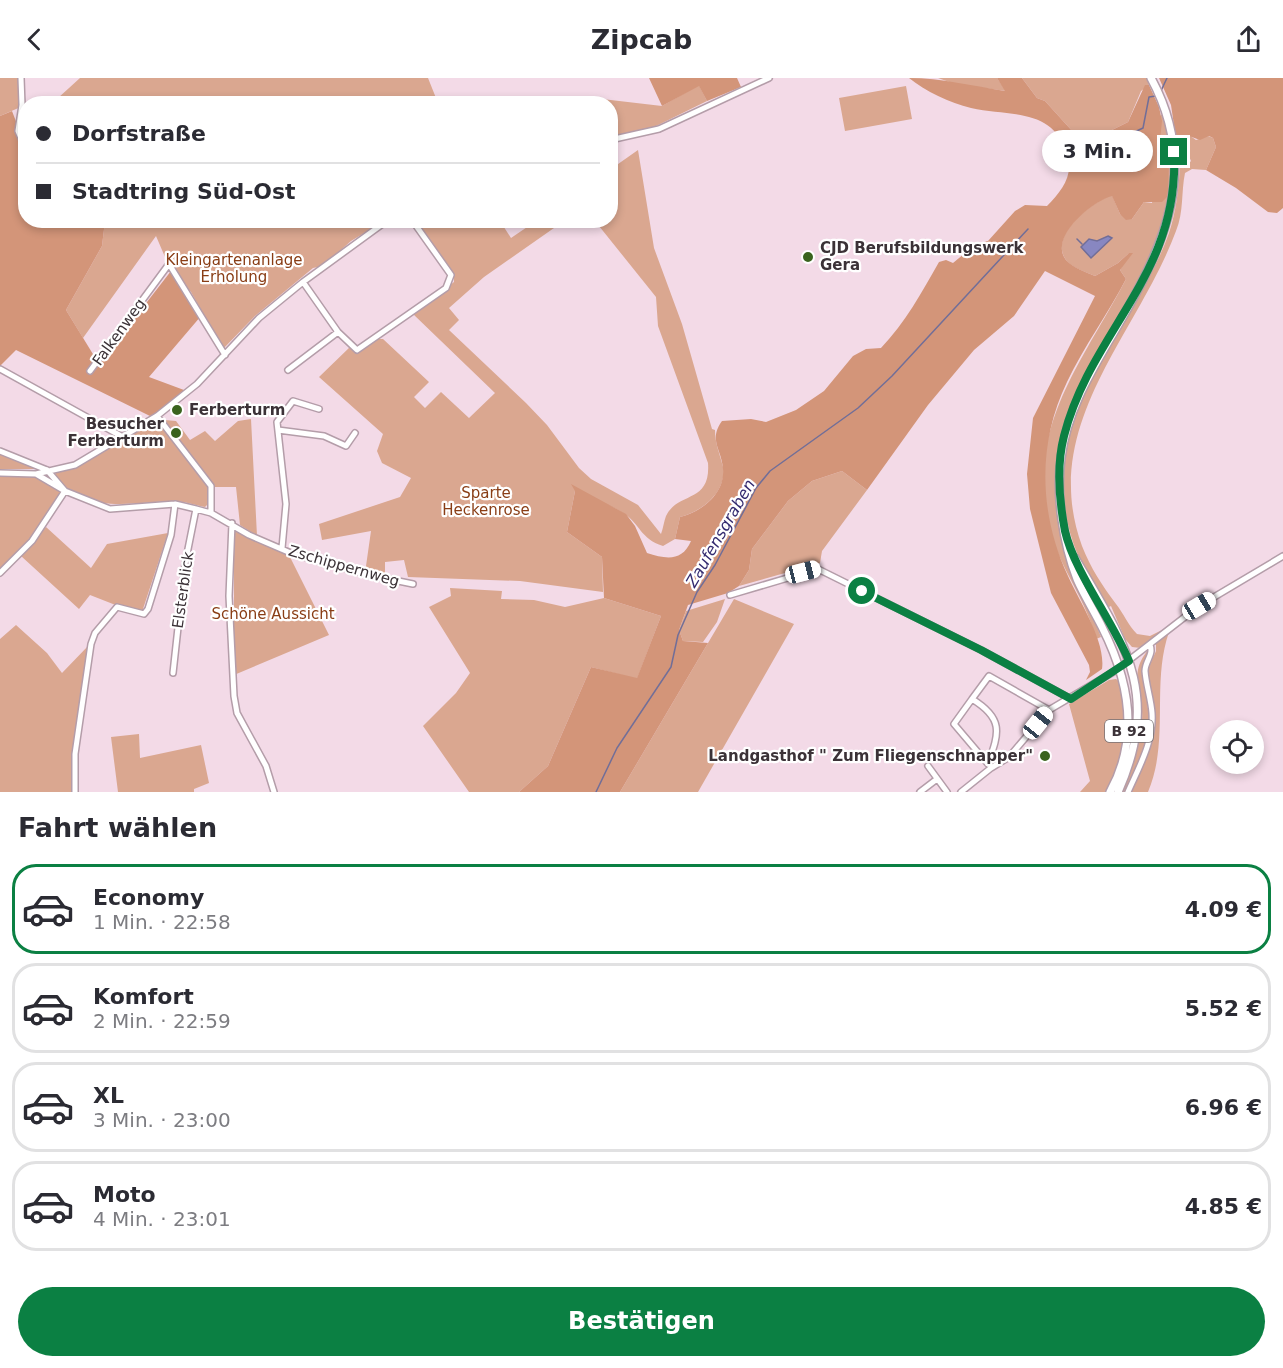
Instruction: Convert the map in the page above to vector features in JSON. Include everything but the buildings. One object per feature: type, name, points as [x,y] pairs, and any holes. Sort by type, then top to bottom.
[{"type":"main road","name":"B 92","points":[[1110,792],[1122,766],[1129,734],[1126,691],[1120,668],[1077,577],[1060,496],[1064,437],[1084,383],[1153,264],[1165,234],[1174,192],[1175,165],[1165,109],[1152,79]]},
{"type":"main road","name":"B 92","points":[[1070,550],[1118,635],[1129,661],[1137,692],[1139,727],[1128,771],[1118,792]]},
{"type":"street","points":[[21,78],[22,96]]},
{"type":"street","points":[[618,138],[659,129],[769,78]]},
{"type":"street","points":[[0,473],[36,474],[75,465],[157,416],[196,384],[259,318],[303,282],[377,228]]},
{"type":"street","points":[[303,282],[338,332],[357,350],[446,288],[450,282],[451,275],[418,228]]},
{"type":"street","name":"Falkenweg","points":[[90,371],[169,264],[225,356]]},
{"type":"street","points":[[288,370],[338,332]]},
{"type":"street","points":[[0,369],[121,436]]},
{"type":"street","points":[[282,548],[286,504],[277,422],[293,401],[319,409]]},
{"type":"street","points":[[157,416],[211,486],[211,513]]},
{"type":"street","points":[[278,430],[324,436],[346,446],[355,433]]},
{"type":"street","points":[[0,451],[47,470]]},
{"type":"street","name":"Zschippernweg","points":[[47,470],[65,491],[110,509],[175,504],[196,508],[232,523],[249,535],[282,548],[369,575],[413,584]]},
{"type":"street","points":[[0,573],[32,541],[65,491],[36,474]]},
{"type":"street","points":[[75,792],[75,754],[90,644],[95,633],[117,607],[144,614],[148,609],[171,535],[175,504]]},
{"type":"street","name":"Elsterblick","points":[[173,673],[185,564],[196,508]]},
{"type":"street","points":[[232,523],[230,596],[234,696],[237,713],[266,765],[274,792]]},
{"type":"street","points":[[961,792],[989,765],[1009,757],[1049,710],[1120,668],[1199,606],[1283,556]]},
{"type":"street","points":[[730,595],[818,569],[981,650],[1071,699]]},
{"type":"street","points":[[1128,792],[1147,747],[1151,730],[1151,703],[1145,668],[1151,655],[1150,645]]},
{"type":"street","points":[[989,765],[954,724],[989,676],[1049,710]]},
{"type":"street","points":[[972,699],[989,709],[995,721],[997,736],[989,765]]},
{"type":"street","points":[[928,766],[947,792]]},
{"type":"street","points":[[920,792],[937,779]]},
{"type":"green space","points":[[0,78],[19,78],[22,96],[18,96],[18,108],[0,116]]},
{"type":"green space","points":[[80,78],[428,78],[435,96],[60,96]]},
{"type":"green space","points":[[938,78],[997,78],[1006,91],[955,84]]},
{"type":"green space","points":[[1022,78],[1147,78],[1149,85],[1141,91],[1128,122],[1084,144],[1045,101],[1037,98]]},
{"type":"green space","points":[[699,85],[707,101],[650,129],[618,136],[618,101],[662,106]]},
{"type":"green space","points":[[906,86],[912,119],[845,131],[839,98]]},
{"type":"green space","points":[[1161,115],[1163,115],[1171,169],[1164,218],[1146,264],[1076,396],[1061,443],[1056,494],[1061,531],[1101,637],[1096,639],[1087,612],[1061,561],[1051,534],[1044,497],[1044,462],[1050,430],[1061,399],[1126,279],[1120,270],[1129,253],[1118,263],[1095,276],[1075,268],[1066,260],[1062,250],[1063,240],[1067,230],[1084,212],[1112,195],[1120,214],[1132,219],[1144,202],[1152,203]]},
{"type":"green space","points":[[1189,135],[1196,140],[1208,136],[1213,138],[1216,147],[1206,170],[1192,169],[1185,173],[1180,217],[1176,231],[1159,270],[1098,382],[1082,421],[1073,460],[1072,502],[1082,546],[1093,569],[1137,634],[1150,636],[1166,628],[1141,648],[1132,647],[1125,639],[1111,606],[1109,607],[1088,576],[1074,546],[1066,515],[1064,484],[1066,453],[1074,421],[1086,389],[1102,357],[1147,281],[1169,233],[1177,200],[1180,166],[1184,169],[1191,161],[1188,154]]},
{"type":"green space","name":"Sparte Heckenrose","points":[[638,150],[654,248],[682,324],[712,429],[715,430],[723,467],[721,485],[717,492],[704,506],[680,517],[675,539],[663,546],[649,539],[623,513],[575,491],[567,532],[602,557],[603,592],[520,581],[408,577],[404,560],[385,562],[385,576],[365,573],[371,531],[322,540],[319,524],[400,497],[411,478],[382,463],[377,451],[383,434],[319,377],[350,347],[355,353],[378,339],[383,339],[429,382],[414,397],[425,408],[441,392],[469,418],[495,393],[413,314],[454,282],[454,276],[420,228],[505,228],[511,238],[526,228],[554,228],[484,277],[449,308],[459,320],[449,330],[547,425],[579,468],[591,479],[638,505],[661,534],[671,508],[693,496],[704,485],[708,476],[708,463],[658,326],[656,297],[601,228],[618,228],[618,164]]},
{"type":"green space","name":"Kleingartenanlage Erholung","points":[[104,228],[372,228],[351,241],[323,266],[313,268],[255,316],[223,349],[191,292],[171,271],[156,236],[83,338],[66,310],[102,246]]},
{"type":"green space","points":[[154,419],[176,421],[190,440],[205,431],[215,441],[238,421],[251,419],[257,536],[240,525],[236,487],[208,487],[210,502],[205,507],[173,501],[109,504],[79,497],[66,489],[55,477],[56,471],[77,467]]},
{"type":"green space","points":[[0,454],[39,469],[0,469]]},
{"type":"green space","points":[[842,471],[867,490],[822,551],[820,563],[739,586],[749,570],[752,549],[788,501],[812,481]]},
{"type":"green space","points":[[0,475],[35,476],[63,492],[29,540],[0,569]]},
{"type":"green space","points":[[46,527],[91,568],[107,544],[168,533],[141,615],[90,595],[79,609],[21,556]]},
{"type":"green space","name":"Schöne Aussicht","points":[[234,531],[289,555],[329,635],[234,675]]},
{"type":"green space","points":[[450,588],[502,591],[501,599],[534,600],[565,607],[604,598],[661,616],[637,679],[591,667],[548,766],[519,792],[469,792],[423,726],[456,693],[470,673],[429,607],[451,596]]},
{"type":"green space","points":[[725,599],[717,622],[703,642],[683,641],[679,630],[686,611]]},
{"type":"green space","points":[[734,599],[794,624],[698,792],[620,792]]},
{"type":"green space","points":[[16,625],[47,653],[62,673],[89,645],[72,775],[75,792],[0,792],[0,639]]},
{"type":"green space","points":[[1169,632],[1161,672],[1160,732],[1154,772],[1148,792],[1130,792],[1151,743],[1148,669],[1156,651],[1156,643]]},
{"type":"green space","points":[[1148,650],[1143,669],[1150,725],[1145,746],[1125,792],[1121,792],[1132,766],[1139,739],[1142,709],[1137,676],[1138,668]]},
{"type":"green space","points":[[1116,679],[1120,682],[1124,711],[1123,738],[1118,765],[1106,792],[1080,792],[1090,781],[1069,704],[1109,680]]},
{"type":"green space","points":[[139,734],[140,758],[201,745],[209,783],[194,789],[194,792],[118,792],[111,737]]},
{"type":"shaded area","points":[[649,78],[737,78],[741,87],[707,101],[699,86],[662,106]]},
{"type":"shaded area","points":[[909,78],[945,81],[1005,91],[997,78],[1022,78],[1037,98],[1045,101],[1084,144],[1128,122],[1145,85],[1149,85],[1159,107],[1162,121],[1160,140],[1169,162],[1168,196],[1162,202],[1144,202],[1132,219],[1126,220],[1120,214],[1112,196],[1104,199],[1075,221],[1063,241],[1062,251],[1066,260],[1076,268],[1095,276],[1118,263],[1129,253],[1133,253],[1120,270],[1126,279],[1067,382],[1050,430],[1046,454],[1045,479],[1051,528],[1068,576],[1096,634],[1100,646],[1102,669],[1086,680],[1090,672],[1089,665],[1051,593],[1030,509],[1027,474],[1033,418],[1095,296],[1045,271],[1014,316],[974,350],[928,405],[867,490],[842,471],[812,481],[788,501],[752,549],[749,570],[739,586],[728,593],[688,605],[679,630],[683,641],[708,643],[620,792],[519,792],[548,766],[591,667],[637,678],[661,616],[604,598],[602,557],[567,532],[575,491],[571,484],[626,514],[635,526],[647,553],[661,557],[673,557],[683,553],[691,541],[675,539],[680,517],[696,511],[710,500],[716,494],[723,478],[722,462],[716,440],[716,434],[722,421],[751,419],[766,422],[796,410],[824,391],[853,356],[866,349],[881,348],[890,338],[913,307],[939,262],[946,260],[953,263],[976,244],[988,241],[1015,211],[1025,205],[1047,206],[1064,184],[1069,172],[1068,158],[1062,142],[1053,130],[1042,122],[1016,114],[963,106],[930,92]]},
{"type":"shaded area","points":[[1159,78],[1283,78],[1283,208],[1277,213],[1268,212],[1236,188],[1206,170],[1216,147],[1213,138],[1209,136],[1200,140],[1189,136],[1190,165],[1184,169],[1180,166],[1171,105]]},
{"type":"shaded area","points":[[12,111],[18,127],[18,228],[104,228],[102,246],[66,310],[99,364],[171,271],[201,316],[149,377],[184,390],[159,413],[150,416],[16,350],[0,366],[0,116]]},
{"type":"water","points":[[1108,236],[1112,238],[1091,258],[1081,247],[1089,239],[1097,241]]},
{"type":"waterway","name":"Zaufensgraben","points":[[1160,93],[1167,78]]},
{"type":"waterway","name":"Zaufensgraben","points":[[1090,165],[1100,154],[1118,147],[1124,137],[1143,128],[1149,97],[1156,96]]},
{"type":"waterway","name":"Zaufensgraben","points":[[596,792],[617,748],[671,667],[678,635],[697,592],[715,565],[756,488],[770,471],[858,408],[892,376],[1028,229]]},
{"type":"waterway","points":[[1077,239],[1082,244]]},
{"type":"place","name":"CJD Berufsbildungswerk Gera","points":[[808,257]]},
{"type":"place","name":"Ferberturm","points":[[177,410]]},
{"type":"place","name":"Besucher Ferberturm","points":[[176,433]]},
{"type":"place","name":"Landgasthof \" Zum Fliegenschnapper\"","points":[[1045,756]]},
{"type":"route","points":[[862,591],[981,650],[1071,699],[1129,661],[1118,635],[1070,550],[1062,513],[1059,476],[1064,437],[1084,383],[1153,264],[1165,234],[1174,192],[1174,152]]}]
